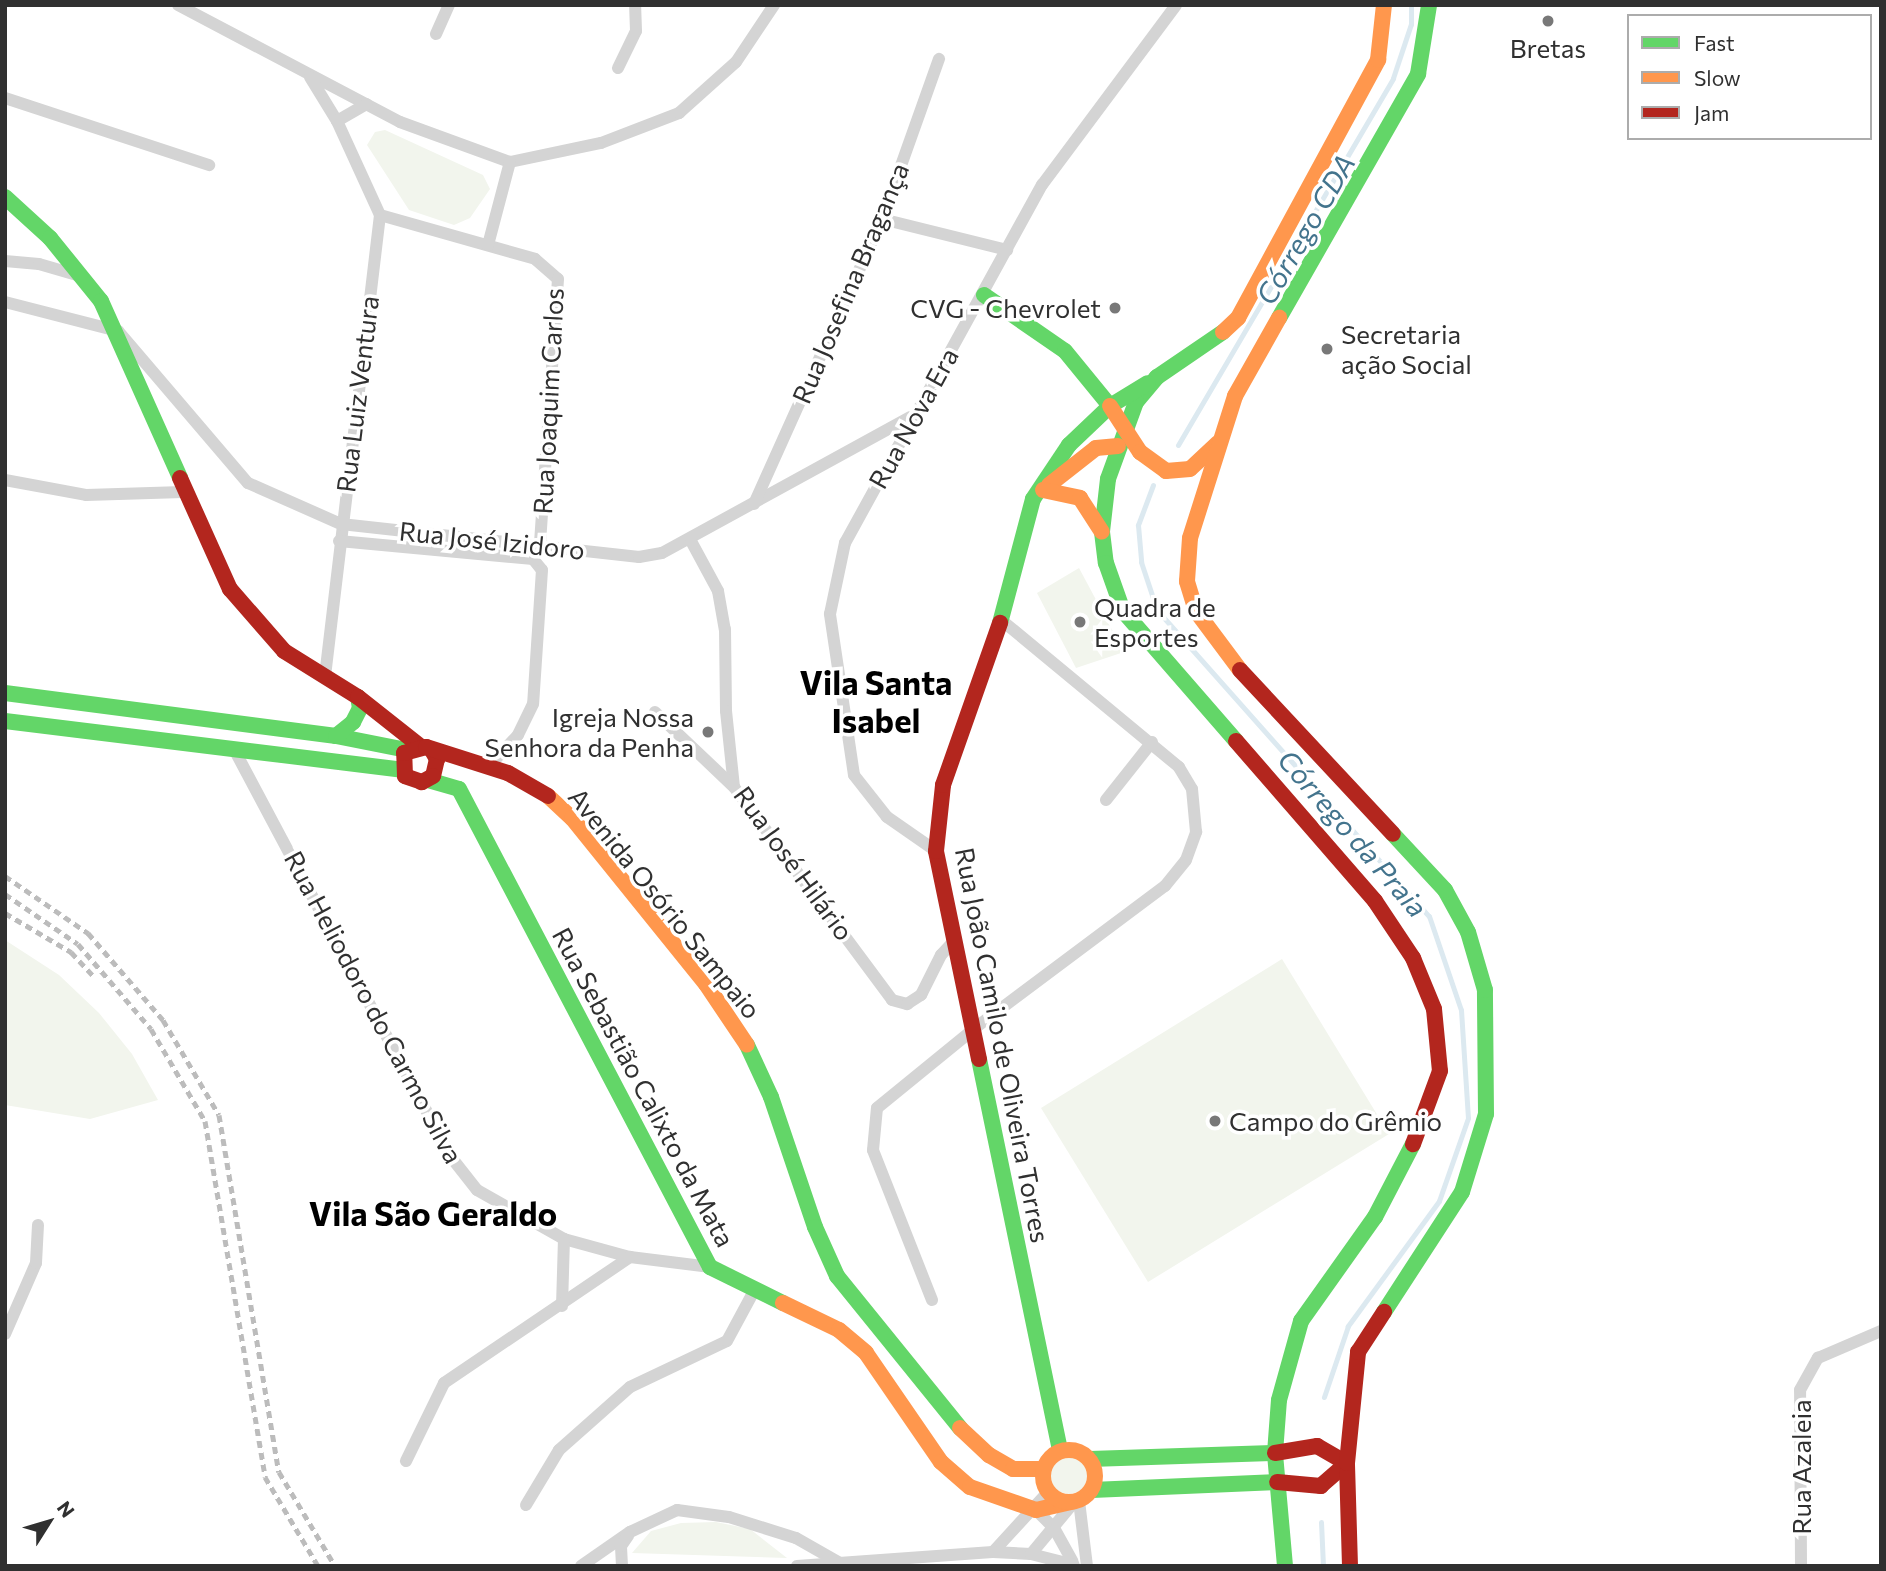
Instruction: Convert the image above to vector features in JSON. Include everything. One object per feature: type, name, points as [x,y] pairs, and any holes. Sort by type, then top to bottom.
[{"type":"street","points":[[178,5],[400,122],[510,162],[601,143],[678,113],[736,62],[774,5]]},
{"type":"street","points":[[436,34],[449,5]]},
{"type":"street","points":[[618,68],[636,31],[635,5]]},
{"type":"street","name":"Rua Nova Era","points":[[936,851],[887,817],[854,775],[830,614],[845,543],[910,417],[984,295],[1042,185],[1176,5]]},
{"type":"street","name":"Rua João Camilo de Oliveira Torres","points":[[1059,1451],[975,1028],[936,851],[943,785],[1001,620],[1038,494],[1069,445],[1111,406],[1215,340],[1238,318],[1378,60],[1384,5]]},
{"type":"street","points":[[1350,1566],[1347,1462],[1358,1352],[1462,1192],[1486,1114],[1485,990],[1468,932],[1445,890],[1223,652],[1196,611],[1187,581],[1190,538],[1218,443],[1250,363],[1381,146],[1418,74],[1429,5]]},
{"type":"street","name":"Rua Josefina Bragança","points":[[754,505],[881,219],[939,59]]},
{"type":"street","points":[[308,74],[337,121],[380,215]]},
{"type":"street","points":[[5,97],[209,165]]},
{"type":"street","points":[[337,121],[366,104]]},
{"type":"street","points":[[488,245],[510,162]]},
{"type":"street","points":[[5,197],[50,238],[101,301],[118,331],[183,492],[230,589],[284,651],[358,697],[438,765],[428,780]]},
{"type":"street","name":"Rua Joaquim Carlos","points":[[380,215],[536,259],[558,279],[540,545]]},
{"type":"street","name":"Rua Luiz Ventura","points":[[325,676],[341,524],[380,215]]},
{"type":"street","points":[[881,219],[1007,250]]},
{"type":"street","points":[[40,264],[50,238]]},
{"type":"street","points":[[5,261],[40,264],[80,276]]},
{"type":"street","points":[[984,295],[1065,351],[1111,406],[1140,452],[1166,471],[1190,468],[1218,443]]},
{"type":"street","points":[[83,325],[98,314],[101,301]]},
{"type":"street","points":[[5,302],[83,325],[118,331]]},
{"type":"street","name":"Rua José Izidoro","points":[[118,331],[248,483],[341,524],[639,557],[691,541],[910,417]]},
{"type":"street","points":[[1157,377],[1136,402],[1123,427],[1108,479],[1102,532],[1106,564],[1123,611],[1375,901],[1413,958],[1434,1009],[1440,1071],[1412,1148],[1375,1217],[1301,1321],[1279,1399],[1275,1453],[1285,1566]]},
{"type":"street","points":[[1038,494],[1096,448],[1118,446],[1140,452]]},
{"type":"street","points":[[5,480],[86,495],[183,492]]},
{"type":"street","points":[[1038,494],[1080,498],[1102,532]]},
{"type":"street","points":[[5,721],[402,770],[416,782],[428,780],[459,789],[471,771],[490,765],[518,735],[533,704],[542,570],[533,559],[339,541]]},
{"type":"street","name":"Rua José Hilário","points":[[691,541],[718,592],[725,629],[726,711],[734,787],[892,1000],[907,1004],[921,995],[941,955],[956,939]]},
{"type":"street","points":[[932,1300],[873,1150],[877,1108],[975,1028],[1166,886],[1186,860],[1196,832],[1192,789],[1179,767],[1001,620]]},
{"type":"street","name":"Avenida Osório Sampaio","points":[[5,693],[417,748],[490,765],[541,789],[572,818],[706,984],[746,1043],[771,1097],[815,1227],[837,1276],[869,1320],[956,1424],[989,1455],[1013,1469],[1043,1469]]},
{"type":"street","points":[[336,736],[353,722],[360,708],[358,697]]},
{"type":"street","points":[[655,712],[734,787]]},
{"type":"street","points":[[1106,800],[1152,742]]},
{"type":"street","points":[[402,770],[417,748]]},
{"type":"street","name":"Rua Heliodoro do Carmo Silva","points":[[235,751],[458,1165],[477,1190],[564,1239],[630,1257],[710,1267]]},
{"type":"street","name":"Rua Sebastião Calixto da Mata","points":[[459,789],[710,1267],[839,1329],[866,1353],[941,1462],[970,1487],[1036,1510]]},
{"type":"street","points":[[5,1334],[36,1263],[38,1225]]},
{"type":"street","points":[[562,1306],[564,1239]]},
{"type":"street","points":[[406,1461],[444,1383],[562,1306],[630,1257]]},
{"type":"street","points":[[526,1505],[559,1451],[630,1387],[727,1341],[755,1289]]},
{"type":"street","name":"Rua Azaleia","points":[[1801,1566],[1800,1390],[1818,1358],[1881,1331]]},
{"type":"street","points":[[993,1552],[1036,1510],[1048,1492],[1043,1469],[1059,1451],[1076,1450],[1090,1459],[1275,1453],[1317,1446],[1347,1462]]},
{"type":"street","points":[[1031,1554],[1079,1499],[1096,1474],[1090,1459]]},
{"type":"street","points":[[1036,1510],[1079,1499],[1277,1482],[1321,1486],[1347,1462]]},
{"type":"street","points":[[1048,1492],[1079,1499]]},
{"type":"street","points":[[1079,1499],[1087,1566]]},
{"type":"street","points":[[581,1566],[630,1532],[677,1510],[729,1517],[796,1538],[841,1565]]},
{"type":"street","points":[[1036,1510],[1054,1528],[1073,1564]]},
{"type":"street","points":[[622,1566],[621,1546],[630,1532]]},
{"type":"street","points":[[797,1566],[841,1565],[993,1552],[1031,1554],[1073,1564]]},
{"type":"shaded area","points":[[385,130],[483,175],[490,189],[470,218],[454,225],[409,210],[367,145],[375,132]]},
{"type":"shaded area","name":"Quadra de Esportes","points":[[1079,568],[1124,652],[1076,668],[1037,593]]},
{"type":"shaded area","points":[[5,940],[59,975],[99,1013],[132,1054],[158,1100],[90,1119],[5,1105]]},
{"type":"shaded area","name":"Campo do Grêmio","points":[[1282,959],[1389,1134],[1148,1282],[1041,1108]]},
{"type":"shaded area","points":[[1069,1456],[1083,1461],[1088,1475],[1083,1489],[1069,1494],[1055,1489],[1050,1475],[1055,1461]]},
{"type":"shaded area","points":[[716,1522],[750,1529],[787,1558],[632,1553],[651,1531],[681,1523]]},
{"type":"waterway","name":"Córrego CDA","points":[[1178,445],[1393,78],[1411,24],[1411,5]]},
{"type":"waterway","name":"Córrego da Praia","points":[[1153,485],[1138,525],[1141,562],[1157,610],[1429,916],[1461,1010],[1468,1118],[1439,1201],[1348,1326],[1324,1397]]},
{"type":"waterway","name":"Córrego da Praia","points":[[1321,1522],[1323,1566]]},
{"type":"railway","points":[[5,876],[88,933],[163,1020],[219,1115],[279,1472],[335,1566]]},
{"type":"railway","points":[[5,894],[78,944],[151,1029],[205,1121],[265,1477],[318,1566]]},
{"type":"railway","points":[[5,913],[71,952],[94,977]]},
{"type":"traffic: fast","points":[[1279,318],[1418,74],[1429,5]]},
{"type":"traffic: fast","points":[[5,197],[50,238],[101,301],[180,478]]},
{"type":"traffic: fast","points":[[984,295],[1065,351],[1110,406]]},
{"type":"traffic: fast","points":[[1223,332],[1157,377],[1136,402],[1108,479],[1102,532],[1106,563],[1123,611],[1236,741]]},
{"type":"traffic: fast","points":[[1000,623],[1033,499],[1069,445],[1110,406],[1148,383]]},
{"type":"traffic: fast","points":[[5,693],[336,736],[407,750]]},
{"type":"traffic: fast","points":[[336,736],[353,722],[360,708],[358,697]]},
{"type":"traffic: fast","points":[[5,721],[402,770]]},
{"type":"traffic: fast","points":[[428,780],[459,789],[710,1267],[783,1303]]},
{"type":"traffic: fast","points":[[1384,1312],[1462,1192],[1486,1114],[1485,990],[1468,932],[1445,890],[1393,834]]},
{"type":"traffic: fast","points":[[747,1045],[771,1097],[815,1227],[837,1276],[960,1428]]},
{"type":"traffic: fast","points":[[979,1059],[1060,1451]]},
{"type":"traffic: fast","points":[[1285,1566],[1275,1453],[1279,1400],[1301,1321],[1375,1217],[1413,1144]]},
{"type":"traffic: fast","points":[[1090,1459],[1275,1453]]},
{"type":"traffic: fast","points":[[1092,1490],[1277,1482]]},
{"type":"traffic: slow","points":[[1223,332],[1238,318],[1378,60],[1384,5]]},
{"type":"traffic: slow","points":[[1240,670],[1196,611],[1187,581],[1190,538],[1235,396],[1279,318]]},
{"type":"traffic: slow","points":[[1110,406],[1140,452],[1166,471],[1190,469],[1218,443]]},
{"type":"traffic: slow","points":[[1049,485],[1096,448],[1118,446]]},
{"type":"traffic: slow","points":[[1043,490],[1080,498],[1102,532]]},
{"type":"traffic: slow","points":[[548,796],[572,818],[706,984],[747,1045]]},
{"type":"traffic: slow","points":[[783,1303],[839,1330],[866,1353],[941,1462],[970,1487],[1036,1510],[1071,1502]]},
{"type":"traffic: slow","points":[[960,1428],[989,1455],[1013,1469],[1043,1469]]},
{"type":"traffic: slow","points":[[1069,1450],[1088,1457],[1095,1476],[1088,1495],[1069,1502],[1050,1495],[1043,1476],[1050,1457],[1069,1450]]},
{"type":"traffic: jam","points":[[180,478],[230,589],[284,651],[358,697],[420,746]]},
{"type":"traffic: jam","points":[[979,1059],[936,851],[943,785],[1000,623]]},
{"type":"traffic: jam","points":[[1240,670],[1393,834]]},
{"type":"traffic: jam","points":[[1236,741],[1375,901],[1413,958],[1434,1009],[1440,1071],[1413,1144]]},
{"type":"traffic: jam","points":[[431,749],[437,759],[433,776],[422,782],[405,776],[404,753],[426,747],[508,773],[548,796]]},
{"type":"traffic: jam","points":[[1350,1566],[1347,1463],[1358,1352],[1384,1312]]},
{"type":"traffic: jam","points":[[1275,1453],[1317,1446],[1347,1463],[1321,1486],[1277,1482]]},
{"type":"place","name":"Bretas","points":[[1548,21]]},
{"type":"place","name":"CVG - Chevrolet","points":[[1115,308]]},
{"type":"place","name":"Secretaria ação Social","points":[[1327,349]]},
{"type":"place","name":"Quadra de Esportes","points":[[1080,622]]},
{"type":"place","name":"Igreja Nossa Senhora da Penha","points":[[708,732]]},
{"type":"place","name":"Campo do Grêmio","points":[[1215,1121]]},
{"type":"district","name":"Vila Santa Isabel","points":[[876,701]]},
{"type":"district","name":"Vila São Geraldo","points":[[433,1213]]}]
